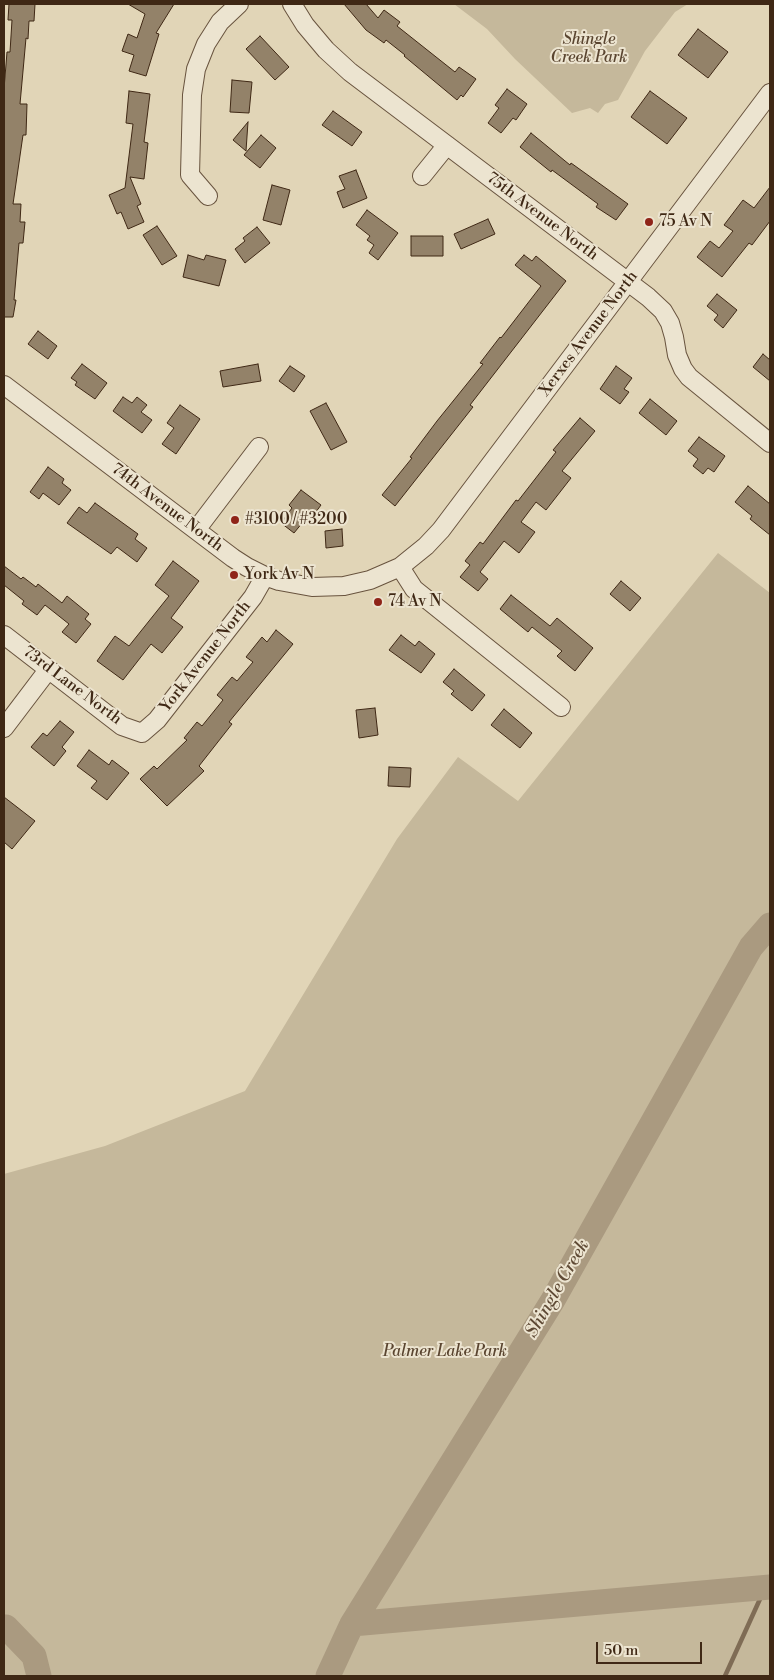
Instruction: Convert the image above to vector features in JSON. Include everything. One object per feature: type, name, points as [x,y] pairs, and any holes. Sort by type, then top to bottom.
[{"type":"street","points":[[208,196],[190,175],[192,95],[196,69],[206,44],[220,22],[239,4]]},
{"type":"street","name":"75th Avenue North","points":[[292,4],[305,25],[326,50],[350,72],[648,297],[663,311],[670,323],[677,355],[683,369],[702,390],[770,443]]},
{"type":"street","name":"Xerxes Avenue North","points":[[400,567],[426,546],[446,523],[770,93]]},
{"type":"street","points":[[422,176],[447,145]]},
{"type":"street","name":"74th Avenue North","points":[[4,385],[233,558],[265,576],[294,585],[344,586],[370,580],[400,567]]},
{"type":"street","points":[[196,530],[259,447]]},
{"type":"street","points":[[400,567],[414,589],[561,707]]},
{"type":"street","name":"York Avenue North","points":[[142,733],[157,720],[181,690],[258,590],[265,576]]},
{"type":"street","name":"73rd Lane North","points":[[4,635],[122,726],[142,733]]},
{"type":"street","points":[[4,728],[48,670]]},
{"type":"green space","name":"Shingle Creek Park","points":[[454,4],[688,4],[675,12],[645,51],[618,100],[605,104],[598,113],[590,108],[572,113],[515,59],[487,29]]},
{"type":"green space","name":"Palmer Lake Park","points":[[718,553],[770,593],[770,1676],[4,1676],[4,1174],[105,1146],[245,1091],[397,839],[458,757],[518,801]]},
{"type":"building","points":[[9,4],[35,4],[34,21],[29,21],[28,39],[26,38],[20,104],[27,104],[26,135],[23,135],[13,204],[21,204],[20,222],[25,222],[23,243],[19,243],[14,300],[16,300],[13,317],[4,317],[4,89],[7,52],[10,52],[12,20],[8,20]]},
{"type":"building","points":[[128,4],[174,4],[156,33],[159,34],[146,76],[129,71],[134,55],[122,51],[128,34],[137,38],[145,14]]},
{"type":"building","points":[[344,4],[366,4],[378,18],[384,10],[400,22],[397,26],[455,72],[459,67],[476,79],[463,97],[461,95],[457,100],[386,40],[384,43],[366,30]]},
{"type":"building","points":[[698,29],[728,52],[708,78],[678,55]]},
{"type":"building","points":[[260,36],[289,67],[275,80],[246,49]]},
{"type":"building","points":[[232,80],[252,82],[249,113],[230,112]]},
{"type":"building","points":[[507,89],[527,104],[516,120],[513,118],[501,133],[488,123],[499,108],[495,105]]},
{"type":"building","points":[[129,91],[150,94],[144,142],[148,143],[144,179],[130,177],[141,204],[137,206],[144,222],[128,229],[121,212],[117,214],[109,195],[125,188],[133,124],[126,123]]},
{"type":"building","points":[[650,91],[687,118],[667,144],[631,117]]},
{"type":"building","points":[[333,111],[362,132],[352,146],[322,125]]},
{"type":"building","points":[[248,122],[246,151],[233,140]]},
{"type":"building","points":[[531,133],[570,165],[571,163],[628,204],[616,220],[596,207],[598,204],[552,170],[551,172],[520,147]]},
{"type":"building","points":[[261,135],[276,148],[260,168],[244,155]]},
{"type":"building","points":[[356,170],[367,198],[343,208],[337,192],[345,189],[339,176]]},
{"type":"building","points":[[272,185],[290,190],[281,225],[263,220]]},
{"type":"building","points":[[770,187],[770,221],[752,245],[749,243],[722,277],[697,257],[710,241],[719,248],[733,231],[724,225],[743,200],[754,208]]},
{"type":"building","points":[[367,210],[398,233],[378,260],[369,253],[374,245],[367,240],[370,236],[356,225]]},
{"type":"building","points":[[488,219],[495,234],[461,249],[454,234]]},
{"type":"building","points":[[157,226],[177,256],[162,265],[143,235]]},
{"type":"building","points":[[257,227],[270,243],[245,263],[235,249],[245,241],[243,238]]},
{"type":"building","points":[[411,236],[443,236],[443,256],[411,256]]},
{"type":"building","points":[[188,255],[204,260],[206,255],[226,260],[219,286],[183,277]]},
{"type":"building","points":[[524,255],[532,261],[536,256],[566,281],[470,405],[473,407],[395,506],[382,495],[412,458],[410,457],[437,421],[483,364],[480,363],[541,286],[515,265]]},
{"type":"building","points":[[717,294],[737,310],[723,328],[714,320],[718,315],[707,306]]},
{"type":"building","points":[[38,331],[57,346],[48,359],[28,344]]},
{"type":"building","points":[[763,354],[770,360],[770,381],[753,367]]},
{"type":"building","points":[[82,364],[107,383],[95,399],[75,385],[77,382],[71,378]]},
{"type":"building","points":[[258,364],[261,381],[223,387],[220,371]]},
{"type":"building","points":[[290,366],[305,376],[294,392],[279,381]]},
{"type":"building","points":[[616,366],[632,378],[624,389],[629,392],[620,404],[600,389]]},
{"type":"building","points":[[123,397],[132,403],[137,397],[147,405],[141,412],[152,420],[142,433],[113,411]]},
{"type":"building","points":[[650,399],[677,421],[666,435],[639,413]]},
{"type":"building","points":[[326,403],[347,442],[331,450],[310,411]]},
{"type":"building","points":[[180,405],[200,419],[176,454],[162,444],[174,428],[167,423]]},
{"type":"building","points":[[580,418],[595,431],[562,471],[571,478],[546,510],[536,502],[521,522],[535,532],[519,553],[504,541],[480,572],[488,579],[478,591],[460,577],[470,565],[465,561],[480,542],[483,544],[516,500],[518,501],[556,452],[553,450]]},
{"type":"building","points":[[699,437],[725,456],[714,472],[708,468],[703,474],[693,466],[698,459],[688,451]]},
{"type":"building","points":[[48,467],[64,479],[62,483],[71,490],[59,505],[43,493],[39,499],[30,492]]},
{"type":"building","points":[[748,486],[770,504],[770,535],[750,519],[752,516],[735,502]]},
{"type":"building","points":[[301,490],[321,505],[310,520],[307,517],[294,533],[281,523],[292,508],[289,505]]},
{"type":"building","points":[[95,503],[138,534],[135,539],[147,548],[137,562],[117,547],[111,554],[67,523],[79,507],[87,513]]},
{"type":"building","points":[[342,529],[343,546],[326,548],[325,531]]},
{"type":"building","points":[[173,561],[199,581],[171,618],[183,627],[162,653],[151,644],[123,680],[97,661],[115,636],[129,646],[169,596],[155,585]]},
{"type":"building","points":[[4,566],[21,579],[23,577],[36,587],[38,584],[62,603],[67,596],[89,614],[85,619],[91,624],[76,643],[62,632],[69,624],[45,605],[37,615],[22,604],[24,601],[4,585]]},
{"type":"building","points":[[621,581],[641,598],[630,611],[610,594]]},
{"type":"building","points":[[511,595],[550,626],[557,618],[593,648],[575,671],[557,656],[562,651],[532,627],[528,632],[500,609]]},
{"type":"building","points":[[276,630],[293,644],[229,722],[232,724],[199,766],[204,771],[167,806],[140,779],[154,766],[157,769],[187,740],[184,738],[197,722],[202,726],[223,700],[217,695],[232,677],[237,681],[253,662],[246,657],[262,637],[267,642]]},
{"type":"building","points":[[401,635],[415,646],[419,641],[435,654],[421,673],[389,650]]},
{"type":"building","points":[[454,669],[485,695],[472,711],[451,694],[454,691],[443,682]]},
{"type":"building","points":[[375,708],[378,735],[359,738],[356,710]]},
{"type":"building","points":[[504,709],[532,733],[520,748],[491,725]]},
{"type":"building","points":[[60,721],[74,732],[62,747],[66,751],[54,766],[31,747],[43,733],[47,736]]},
{"type":"building","points":[[89,750],[109,765],[112,760],[129,773],[107,800],[91,788],[97,781],[77,766]]},
{"type":"building","points":[[389,767],[411,768],[410,787],[388,786]]},
{"type":"building","points":[[4,797],[35,821],[12,849],[4,842]]},
{"type":"waterway","name":"Shingle Creek","points":[[328,1676],[352,1624],[553,1300],[751,947],[770,925]]},
{"type":"waterway","points":[[725,1676],[770,1577]]},
{"type":"waterway","points":[[352,1624],[770,1587]]},
{"type":"waterway","name":"Shingle Creek","points":[[4,1627],[34,1656],[39,1676]]},
{"type":"place","name":"75 Av N","points":[[649,222]]},
{"type":"place","name":"#3100 / #3200","points":[[235,520]]},
{"type":"place","name":"York Av N","points":[[234,575]]},
{"type":"place","name":"74 Av N","points":[[378,602]]}]
